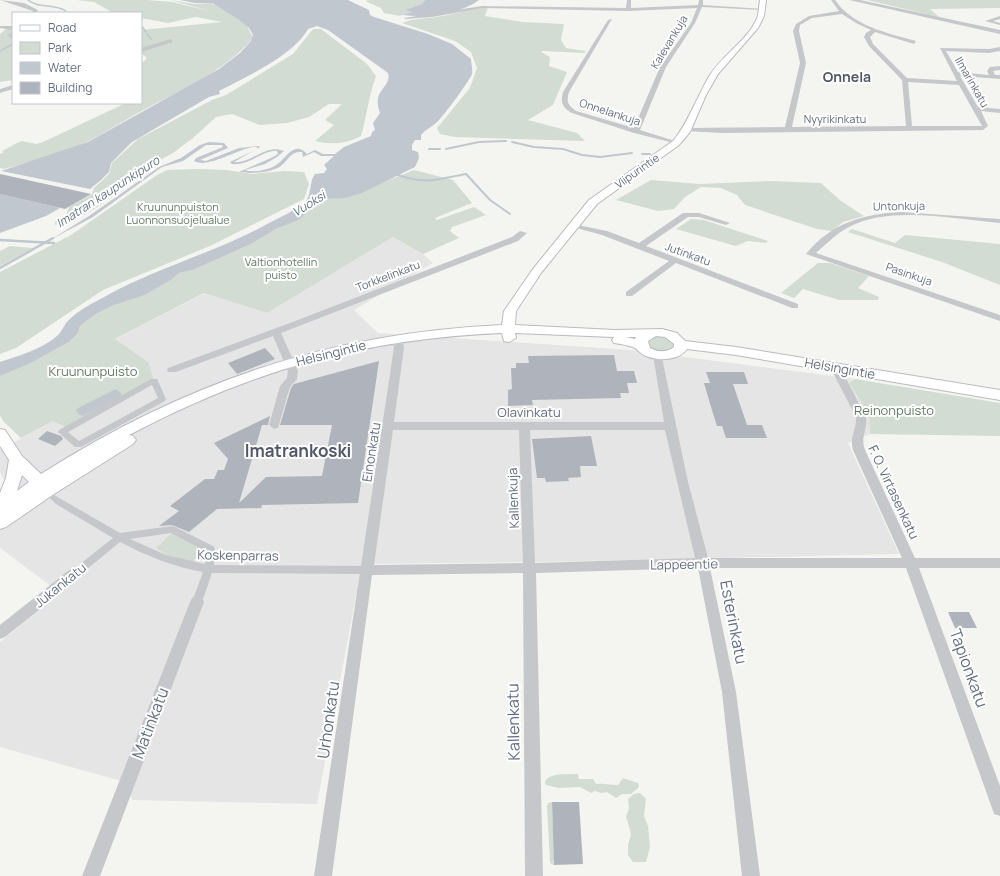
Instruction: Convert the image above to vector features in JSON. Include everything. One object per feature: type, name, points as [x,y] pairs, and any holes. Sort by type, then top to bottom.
[{"type":"main road","name":"Viipurintie","points":[[509,334],[510,311],[537,271],[592,202],[643,168],[676,143],[687,130],[702,95],[715,73],[750,35],[758,22],[763,4]]},
{"type":"main road","name":"Helsingintie","points":[[47,490],[97,446],[149,418],[212,391],[291,367],[372,351],[398,343],[552,330],[633,334],[650,333]]},
{"type":"main road","points":[[661,332],[671,335],[681,344],[680,349],[667,356],[650,353],[642,346],[641,340],[650,333],[661,332]]},
{"type":"main road","name":"Helsingintie","points":[[509,334],[620,340],[642,346]]},
{"type":"main road","name":"Helsingintie","points":[[681,344],[835,367],[1000,395]]},
{"type":"main road","points":[[0,434],[17,460],[47,490]]},
{"type":"main road","points":[[0,511],[14,478],[17,460]]},
{"type":"main road","points":[[0,511],[47,490]]},
{"type":"main road","points":[[0,524],[47,490]]},
{"type":"street","points":[[0,0],[30,7],[36,10],[35,12]]},
{"type":"street","points":[[628,10],[630,0]]},
{"type":"street","points":[[833,0],[842,12],[858,23],[914,42]]},
{"type":"street","points":[[852,0],[1000,32]]},
{"type":"street","points":[[406,18],[437,16],[482,7],[628,10],[701,3],[763,4]]},
{"type":"street","name":"Kalevankuja","points":[[636,132],[663,67],[693,23],[701,3]]},
{"type":"street","points":[[788,129],[802,63],[796,31],[798,24],[811,17],[842,12]]},
{"type":"street","points":[[1000,17],[987,21],[1000,24]]},
{"type":"street","name":"Onnelankuja","points":[[610,20],[566,92],[563,101],[568,108],[574,112],[676,143]]},
{"type":"street","points":[[6,28],[12,25]]},
{"type":"street","points":[[0,27],[12,28]]},
{"type":"street","points":[[875,30],[868,34],[867,38],[871,45],[906,80],[910,129]]},
{"type":"street","points":[[142,50],[171,41]]},
{"type":"street","points":[[980,44],[981,50],[1000,49]]},
{"type":"street","points":[[992,44],[1000,49]]},
{"type":"street","name":"Ilmarinkatu","points":[[981,50],[942,49],[983,121],[985,126],[983,128]]},
{"type":"street","points":[[993,76],[990,71],[992,68],[1000,68]]},
{"type":"street","points":[[956,74],[1000,77]]},
{"type":"street","points":[[906,80],[961,83]]},
{"type":"street","points":[[0,90],[12,87]]},
{"type":"street","points":[[976,109],[1000,110]]},
{"type":"street","name":"Nyyrikinkatu","points":[[687,130],[722,131],[788,129],[983,128]]},
{"type":"street","points":[[639,247],[686,214],[699,215],[726,223]]},
{"type":"street","name":"Untonkuja","points":[[810,254],[848,223],[874,216],[908,215],[1000,221]]},
{"type":"street","name":"Jutinkatu","points":[[573,226],[604,233],[795,306]]},
{"type":"street","name":"Torkkelinkatu","points":[[172,370],[276,333],[509,237],[523,233]]},
{"type":"street","name":"Pasinkuja","points":[[810,254],[1000,318]]},
{"type":"street","points":[[629,294],[675,260]]},
{"type":"street","points":[[274,425],[285,386],[292,379],[291,367],[276,333]]},
{"type":"street","name":"Einonkatu","points":[[367,570],[389,426],[398,343]]},
{"type":"street","name":"Esterinkatu","points":[[658,355],[670,426],[682,482],[703,563],[728,692],[751,876]]},
{"type":"street","name":"F. O. Virtasenkatu","points":[[835,367],[858,409],[861,419],[862,424],[856,437],[859,450],[911,563]]},
{"type":"street","points":[[154,381],[162,399],[78,445],[62,432],[154,381]]},
{"type":"street","name":"Olavinkatu","points":[[389,426],[670,426]]},
{"type":"street","name":"Kallenkuja","points":[[524,426],[528,497],[528,568]]},
{"type":"street","name":"Koskenparras","points":[[47,490],[120,537],[161,558],[184,566],[209,569],[367,570]]},
{"type":"street","name":"Matinkatu","points":[[91,876],[209,569],[210,549],[172,529],[120,537]]},
{"type":"street","name":"Jukankatu","points":[[0,633],[120,537]]},
{"type":"street","name":"Lappeentie","points":[[367,570],[528,568],[703,563],[1000,563]]},
{"type":"street","name":"Tapionkatu","points":[[911,563],[1000,808]]},
{"type":"street","name":"Kallenkatu","points":[[528,568],[534,876]]},
{"type":"street","name":"Urhonkatu","points":[[323,876],[367,570]]},
{"type":"shaded area","points":[[393,237],[423,254],[433,263],[354,310],[378,333],[630,350],[855,379],[849,383],[869,415],[870,434],[848,443],[899,554],[540,562],[362,564],[317,804],[133,800],[121,781],[0,747],[0,642],[60,593],[0,548],[0,491],[5,482],[0,472],[0,450],[53,421],[148,362],[114,340],[205,293],[267,313]]},
{"type":"green space","points":[[77,0],[147,0],[172,2],[210,11],[170,0],[195,4],[211,3],[239,18],[246,24],[253,38],[228,62],[213,72],[93,139],[58,154],[4,169],[0,168],[0,154],[4,152],[2,151],[21,141],[37,144],[124,104],[142,104],[142,63],[147,58],[142,54],[142,30],[222,22],[196,17],[168,23],[142,18],[142,12],[111,12],[94,2]]},
{"type":"green space","points":[[425,0],[422,4],[406,10],[413,12],[400,16],[384,13],[381,8],[365,1]]},
{"type":"green space","points":[[867,0],[1000,0],[1000,8],[930,9],[939,17]]},
{"type":"green space","points":[[488,7],[485,16],[523,22],[564,24],[561,40],[566,48],[586,51],[584,53],[541,52],[550,57],[549,66],[567,72],[553,105],[528,120],[577,133],[585,141],[455,137],[440,134],[437,128],[470,88],[477,68],[471,52],[455,41],[402,23],[414,19],[442,16]]},
{"type":"green space","points":[[6,29],[12,29],[12,80],[0,82],[0,34]]},
{"type":"green space","points":[[313,29],[321,29],[367,64],[376,76],[361,136],[350,141],[339,143],[315,141],[334,125],[325,120],[342,104],[329,104],[309,117],[287,123],[260,125],[232,114],[216,117],[193,138],[173,153],[146,168],[96,208],[82,216],[55,225],[55,222],[66,215],[69,207],[92,194],[94,188],[109,174],[112,163],[138,139],[212,100],[226,95],[293,54]]},
{"type":"green space","name":"Kruununpuiston Luonnonsuojelualue","points":[[167,170],[226,170],[252,174],[284,171],[304,172],[309,184],[304,199],[210,246],[103,290],[16,348],[0,354],[0,272],[71,235],[157,175]]},
{"type":"green space","name":"Valtionhotellin puisto","points":[[414,170],[453,180],[472,203],[435,218],[437,220],[474,207],[486,215],[452,227],[450,231],[459,238],[423,254],[393,237],[267,313],[204,293],[115,339],[148,362],[154,381],[68,428],[53,421],[21,438],[3,421],[0,415],[0,376],[29,364],[69,342],[78,333],[80,326],[96,314],[122,301],[145,295],[171,280],[179,273],[193,270],[251,244],[276,229],[299,220],[317,204],[327,199],[347,197]]},
{"type":"green space","points":[[651,180],[699,184],[770,181],[821,183],[841,201],[864,216],[843,222],[832,231],[817,229],[745,205],[737,195],[721,188],[701,187],[685,197],[674,209],[658,211],[616,200]]},
{"type":"green space","points":[[691,219],[704,220],[768,241],[766,243],[748,241],[736,246],[676,229]]},
{"type":"green space","points":[[852,229],[895,243],[905,235],[1000,244],[1000,285],[942,262],[848,232]]},
{"type":"green space","points":[[10,246],[33,248],[0,266],[0,251]]},
{"type":"green space","points":[[818,263],[830,263],[869,276],[858,288],[879,297],[878,300],[839,300],[803,289],[794,298],[781,293]]},
{"type":"green space","points":[[657,336],[666,336],[673,341],[675,346],[670,350],[664,351],[651,348],[648,340]]},
{"type":"green space","name":"Reinonpuisto","points":[[855,379],[1000,403],[1000,436],[870,434],[869,415],[849,383]]},
{"type":"green space","points":[[172,533],[203,550],[191,563],[167,555],[156,548]]},
{"type":"green space","points":[[560,774],[578,774],[579,779],[593,779],[596,784],[618,785],[623,778],[638,783],[639,787],[631,794],[622,794],[616,798],[607,792],[601,793],[595,791],[591,793],[580,787],[559,788],[546,785],[545,781],[552,776]]},
{"type":"green space","points":[[640,793],[646,799],[644,816],[648,826],[650,847],[646,862],[633,862],[628,855],[628,845],[631,834],[626,816],[629,809],[628,799],[634,794]]},
{"type":"green space","points":[[552,802],[554,865],[550,862],[547,806],[548,803]]},
{"type":"water","name":"Vuoksi","points":[[180,0],[348,0],[369,10],[370,15],[374,17],[428,34],[452,44],[471,59],[472,74],[462,91],[440,119],[421,135],[421,140],[415,140],[412,145],[412,150],[418,152],[419,158],[415,167],[362,193],[345,198],[327,199],[317,204],[299,220],[276,229],[251,244],[193,270],[179,273],[171,280],[145,295],[114,305],[96,314],[80,326],[78,333],[69,342],[29,364],[0,376],[0,362],[32,351],[47,343],[60,333],[70,319],[90,304],[146,276],[229,243],[299,207],[308,197],[315,174],[324,173],[327,169],[324,165],[334,156],[321,156],[314,152],[303,157],[302,152],[298,152],[293,154],[278,168],[255,173],[239,172],[273,157],[278,154],[277,151],[267,152],[245,163],[232,164],[230,162],[254,150],[234,162],[247,160],[265,151],[277,149],[284,151],[265,164],[245,170],[265,170],[276,165],[290,152],[298,149],[307,154],[315,150],[323,154],[335,154],[344,147],[371,136],[372,132],[375,130],[373,123],[380,113],[378,99],[387,82],[388,73],[328,30],[317,26],[308,29],[301,39],[281,57],[219,91],[220,94],[209,97],[132,142],[111,163],[109,172],[90,189],[1,171],[88,142],[219,69],[240,53],[251,41],[253,35],[249,28],[238,19],[212,3],[195,3]]},
{"type":"water","points":[[425,0],[479,0],[462,9],[443,14],[422,16],[403,15],[412,12],[405,10],[422,4]]},
{"type":"water","points":[[209,142],[224,143],[228,148],[200,160],[206,161],[239,148],[259,146],[260,147],[257,149],[257,147],[253,147],[214,161],[200,163],[194,161],[196,158],[223,147],[222,145],[206,145],[183,161],[162,167],[93,217],[50,240],[89,216],[159,167],[181,158],[200,145]]},
{"type":"water","points":[[0,194],[60,208],[46,216],[0,233]]},
{"type":"water","points":[[116,389],[122,394],[118,398],[83,416],[78,414],[76,410],[80,407]]},
{"type":"building","points":[[0,174],[91,194],[65,209],[0,194]]},
{"type":"building","points":[[265,348],[275,359],[237,374],[228,363]]},
{"type":"building","points":[[614,355],[617,371],[634,371],[637,383],[627,383],[629,393],[620,393],[621,398],[532,400],[533,405],[508,406],[508,390],[512,389],[511,368],[516,368],[516,363],[529,363],[528,356]]},
{"type":"building","points":[[379,361],[358,503],[262,505],[261,508],[217,509],[189,532],[172,525],[159,526],[179,511],[170,506],[205,479],[214,479],[218,470],[224,470],[228,459],[214,443],[270,416],[268,425],[262,425],[239,503],[266,477],[322,476],[332,425],[280,425],[291,388],[294,384]]},
{"type":"building","points":[[706,372],[744,372],[748,384],[733,384],[747,425],[762,425],[767,438],[726,438],[722,426],[717,426],[711,407],[704,383],[710,383]]},
{"type":"building","points":[[47,431],[61,436],[63,439],[55,446],[38,439]]},
{"type":"building","points":[[591,436],[597,466],[580,466],[581,477],[568,478],[569,481],[546,482],[545,478],[537,478],[532,439]]},
{"type":"building","points":[[948,612],[969,612],[977,628],[955,628]]},
{"type":"building","points":[[552,802],[579,802],[583,864],[554,865]]},
{"type":"waterway","points":[[28,0],[32,3],[57,7],[66,12]]},
{"type":"waterway","points":[[142,26],[146,32]]},
{"type":"waterway","points":[[12,34],[9,35],[12,38]]},
{"type":"waterway","points":[[147,34],[151,39]]},
{"type":"waterway","points":[[0,51],[12,45]]},
{"type":"waterway","points":[[446,149],[479,142],[506,141]]},
{"type":"waterway","points":[[512,142],[534,147],[563,149],[582,155],[600,157],[632,153]]},
{"type":"waterway","points":[[429,149],[440,149]]},
{"type":"waterway","points":[[642,154],[650,154]]},
{"type":"waterway","points":[[398,175],[416,180],[432,180],[466,174],[490,200],[510,214]]},
{"type":"waterway","name":"Imatran kaupunkipuro","points":[[45,243],[53,238]]},
{"type":"waterway","points":[[0,240],[45,243]]},
{"type":"waterway","name":"Imatran kaupunkipuro","points":[[0,268],[45,243]]},
{"type":"waterway","name":"Imatran kaupunkipuro","points":[[45,243],[54,243]]},
{"type":"district","name":"Onnela","points":[[847,77]]},
{"type":"district","name":"Imatrankoski","points":[[298,451]]},
{"type":"park label","name":"Kruununpuisto","points":[[93,371]]}]
